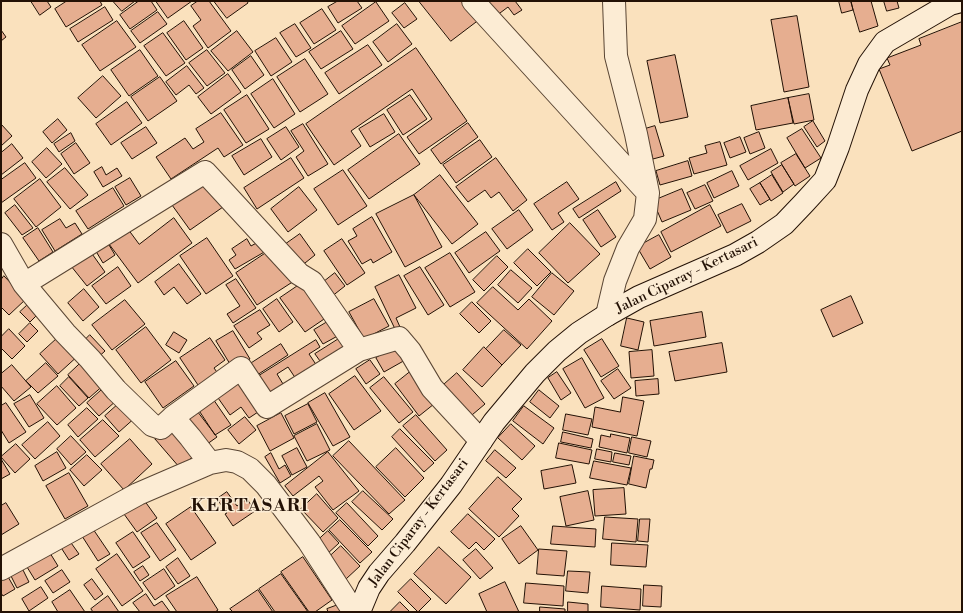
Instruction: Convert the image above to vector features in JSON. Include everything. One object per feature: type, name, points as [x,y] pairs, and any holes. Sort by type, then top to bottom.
[{"type":"street","points":[[473,1],[648,193]]},
{"type":"street","points":[[607,315],[615,281],[628,248],[645,219],[648,193],[636,134],[616,56],[614,1]]},
{"type":"street","name":"Jalan Ciparay - Kertasari","points":[[359,612],[369,588],[379,573],[451,485],[481,441],[514,397],[535,373],[578,333],[607,315],[639,297],[736,255],[784,224],[825,180],[857,90],[869,64],[885,42],[950,4],[961,1]]},
{"type":"street","points":[[24,284],[205,172],[299,274],[312,282],[359,350]]},
{"type":"street","points":[[1,244],[24,284],[116,390],[152,425],[161,428],[173,417],[241,368],[267,407],[359,350],[399,338],[410,351],[432,388],[481,441]]},
{"type":"street","points":[[173,417],[210,462]]},
{"type":"street","points":[[1,569],[138,494],[210,462],[226,460],[237,462],[250,469],[266,485],[309,542],[354,612]]},
{"type":"building","points":[[31,1],[47,1],[51,7],[40,15]]},
{"type":"building","points":[[67,1],[100,1],[102,5],[66,27],[55,9]]},
{"type":"building","points":[[113,1],[135,1],[122,11]]},
{"type":"building","points":[[139,1],[151,1],[157,10],[130,29],[120,15]]},
{"type":"building","points":[[156,1],[192,1],[168,18]]},
{"type":"building","points":[[198,1],[209,1],[231,31],[208,48],[193,26],[201,20],[191,6]]},
{"type":"building","points":[[214,1],[247,1],[248,3],[227,18]]},
{"type":"building","points":[[338,1],[357,1],[362,8],[338,23],[328,7]]},
{"type":"building","points":[[419,1],[465,1],[480,19],[451,41]]},
{"type":"building","points":[[479,1],[515,1],[522,10],[514,15],[508,7],[492,19]]},
{"type":"building","points":[[839,1],[851,1],[853,10],[842,13]]},
{"type":"building","points":[[851,1],[871,1],[878,26],[860,32]]},
{"type":"building","points":[[884,1],[897,1],[899,8],[887,11]]},
{"type":"building","points":[[376,2],[389,21],[355,44],[342,26]]},
{"type":"building","points":[[405,3],[417,19],[404,28],[392,13]]},
{"type":"building","points":[[105,7],[113,20],[78,42],[70,29]]},
{"type":"building","points":[[322,9],[336,30],[314,44],[300,23]]},
{"type":"building","points":[[158,12],[167,24],[140,43],[131,31]]},
{"type":"building","points":[[797,16],[809,87],[784,92],[771,20]]},
{"type":"building","points":[[117,21],[136,47],[100,71],[82,45]]},
{"type":"building","points":[[184,21],[203,48],[186,60],[167,33]]},
{"type":"building","points":[[962,22],[962,131],[912,151],[879,69],[890,65],[887,58],[921,45],[919,39]]},
{"type":"building","points":[[295,24],[311,48],[296,57],[280,33]]},
{"type":"building","points":[[397,24],[412,44],[388,62],[373,42]]},
{"type":"building","points":[[1,30],[6,37],[1,41]]},
{"type":"building","points":[[237,31],[253,52],[228,71],[211,51]]},
{"type":"building","points":[[341,31],[353,49],[321,69],[309,52]]},
{"type":"building","points":[[163,33],[185,63],[166,76],[144,46]]},
{"type":"building","points":[[276,38],[292,62],[271,76],[255,51]]},
{"type":"building","points":[[368,45],[382,65],[339,94],[325,73]]},
{"type":"building","points":[[416,48],[467,121],[419,154],[407,137],[432,119],[412,89],[351,131],[361,146],[334,165],[306,124]]},
{"type":"building","points":[[140,50],[158,76],[129,96],[111,70]]},
{"type":"building","points":[[207,50],[225,73],[207,86],[189,63]]},
{"type":"building","points":[[675,55],[688,117],[660,123],[647,61]]},
{"type":"building","points":[[251,56],[264,75],[245,89],[232,70]]},
{"type":"building","points":[[305,59],[328,94],[300,112],[277,77]]},
{"type":"building","points":[[187,66],[204,88],[196,94],[189,85],[176,95],[166,82]]},
{"type":"building","points":[[228,74],[241,92],[211,114],[198,97]]},
{"type":"building","points":[[103,76],[121,96],[96,118],[78,98]]},
{"type":"building","points":[[160,77],[177,101],[148,121],[131,97]]},
{"type":"building","points":[[273,79],[295,114],[274,128],[251,94]]},
{"type":"building","points":[[809,94],[814,120],[794,124],[788,98]]},
{"type":"building","points":[[247,95],[269,129],[246,143],[224,110]]},
{"type":"building","points":[[410,95],[427,119],[403,135],[387,110]]},
{"type":"building","points":[[788,98],[793,123],[756,130],[751,106]]},
{"type":"building","points":[[127,102],[142,123],[111,145],[96,124]]},
{"type":"building","points":[[221,113],[243,145],[224,157],[218,148],[171,179],[156,157],[185,138],[193,149],[204,142],[196,129]]},
{"type":"building","points":[[384,114],[395,132],[370,147],[359,129]]},
{"type":"building","points":[[58,119],[67,130],[52,143],[43,132]]},
{"type":"building","points":[[813,121],[825,141],[817,147],[804,127]]},
{"type":"building","points":[[468,123],[478,137],[441,164],[431,150]]},
{"type":"building","points":[[1,124],[12,136],[1,146]]},
{"type":"building","points":[[303,124],[328,164],[308,176],[296,157],[304,151],[291,131]]},
{"type":"building","points":[[655,126],[664,156],[653,159],[645,129]]},
{"type":"building","points":[[146,127],[157,143],[132,159],[121,143]]},
{"type":"building","points":[[286,127],[299,147],[281,160],[267,139]]},
{"type":"building","points":[[802,129],[821,158],[805,168],[787,138]]},
{"type":"building","points":[[759,132],[765,148],[750,154],[744,138]]},
{"type":"building","points":[[71,133],[75,141],[59,152],[54,144]]},
{"type":"building","points":[[399,134],[420,164],[369,199],[348,170]]},
{"type":"building","points":[[740,137],[746,152],[730,158],[724,143]]},
{"type":"building","points":[[261,139],[272,157],[244,175],[232,156]]},
{"type":"building","points":[[480,140],[492,157],[456,183],[443,165]]},
{"type":"building","points":[[720,142],[727,165],[694,174],[689,158],[707,153],[705,146]]},
{"type":"building","points":[[76,143],[90,163],[74,174],[61,154]]},
{"type":"building","points":[[12,144],[23,158],[1,175],[1,153]]},
{"type":"building","points":[[47,148],[62,164],[46,178],[32,162]]},
{"type":"building","points":[[771,149],[778,163],[748,180],[740,166]]},
{"type":"building","points":[[796,154],[810,176],[795,186],[781,163]]},
{"type":"building","points":[[291,158],[304,178],[257,209],[244,188]]},
{"type":"building","points":[[496,158],[527,200],[513,211],[499,192],[491,198],[485,190],[468,202],[456,187]]},
{"type":"building","points":[[688,161],[692,176],[660,185],[656,171]]},
{"type":"building","points":[[25,163],[36,178],[1,203],[1,180]]},
{"type":"building","points":[[782,165],[794,184],[783,192],[771,172]]},
{"type":"building","points":[[102,167],[106,175],[117,168],[122,176],[103,187],[94,172]]},
{"type":"building","points":[[65,168],[88,195],[70,209],[47,182]]},
{"type":"building","points":[[343,170],[367,206],[338,225],[314,189]]},
{"type":"building","points":[[732,171],[739,186],[714,198],[707,183]]},
{"type":"building","points":[[440,175],[478,224],[452,244],[414,195]]},
{"type":"building","points":[[772,175],[783,193],[771,201],[760,183]]},
{"type":"building","points":[[130,178],[141,196],[126,205],[115,187]]},
{"type":"building","points":[[40,179],[61,207],[36,227],[14,199]]},
{"type":"building","points":[[206,182],[223,207],[190,230],[172,205]]},
{"type":"building","points":[[567,182],[579,199],[558,213],[564,222],[552,230],[534,204]]},
{"type":"building","points":[[616,182],[621,191],[579,218],[573,209]]},
{"type":"building","points":[[760,183],[770,199],[760,205],[750,189]]},
{"type":"building","points":[[705,185],[713,201],[695,209],[687,193]]},
{"type":"building","points":[[299,187],[317,210],[288,232],[271,209]]},
{"type":"building","points":[[113,188],[124,206],[88,229],[76,211]]},
{"type":"building","points":[[682,189],[691,210],[662,222],[653,201]]},
{"type":"building","points":[[414,195],[442,247],[405,267],[376,214]]},
{"type":"building","points":[[742,204],[751,221],[727,233],[718,215]]},
{"type":"building","points":[[15,205],[33,228],[22,235],[5,213]]},
{"type":"building","points":[[710,205],[721,226],[671,252],[661,232]]},
{"type":"building","points":[[519,210],[533,230],[507,249],[492,229]]},
{"type":"building","points":[[598,210],[616,237],[601,247],[583,220]]},
{"type":"building","points":[[372,217],[392,252],[373,263],[371,259],[362,264],[348,241],[357,236],[353,229]]},
{"type":"building","points":[[174,218],[192,243],[138,283],[106,240],[125,225],[139,244]]},
{"type":"building","points":[[60,219],[66,228],[75,223],[82,234],[55,251],[42,230]]},
{"type":"building","points":[[570,223],[600,254],[568,283],[539,253]]},
{"type":"building","points":[[38,228],[53,252],[39,261],[23,238]]},
{"type":"building","points":[[486,232],[500,251],[469,273],[455,253]]},
{"type":"building","points":[[300,234],[315,255],[300,267],[283,246]]},
{"type":"building","points":[[659,235],[671,257],[650,269],[637,247]]},
{"type":"building","points":[[207,238],[233,276],[206,294],[180,256]]},
{"type":"building","points":[[247,239],[251,246],[260,241],[266,251],[235,269],[229,260],[236,255],[232,249]]},
{"type":"building","points":[[342,239],[365,273],[347,285],[324,251]]},
{"type":"building","points":[[106,240],[115,255],[103,263],[94,248]]},
{"type":"building","points":[[272,249],[294,281],[257,305],[236,273]]},
{"type":"building","points":[[528,249],[551,272],[537,286],[514,263]]},
{"type":"building","points":[[90,251],[105,272],[87,286],[71,266]]},
{"type":"building","points":[[450,253],[475,292],[450,307],[425,268]]},
{"type":"building","points":[[497,256],[508,267],[484,291],[473,280]]},
{"type":"building","points":[[179,264],[201,294],[187,304],[174,287],[164,295],[155,282]]},
{"type":"building","points":[[118,267],[131,286],[106,304],[92,286]]},
{"type":"building","points":[[420,267],[444,305],[428,315],[404,276]]},
{"type":"building","points":[[511,270],[532,288],[518,303],[498,285]]},
{"type":"building","points":[[335,273],[345,286],[331,297],[321,284]]},
{"type":"building","points":[[552,273],[574,291],[554,315],[532,297]]},
{"type":"building","points":[[399,275],[416,308],[396,318],[400,327],[395,329],[375,287]]},
{"type":"building","points":[[4,276],[26,299],[9,315],[1,307],[1,280]]},
{"type":"building","points":[[236,279],[256,308],[233,323],[227,314],[240,306],[226,285]]},
{"type":"building","points":[[305,281],[330,315],[305,332],[280,298]]},
{"type":"building","points":[[493,287],[518,310],[529,299],[552,321],[527,349],[477,303]]},
{"type":"building","points":[[84,289],[99,307],[83,321],[68,303]]},
{"type":"building","points":[[851,296],[863,323],[833,337],[821,310]]},
{"type":"building","points":[[34,299],[43,309],[30,322],[20,312]]},
{"type":"building","points":[[277,299],[293,322],[279,332],[263,309]]},
{"type":"building","points":[[374,299],[389,326],[364,339],[349,312]]},
{"type":"building","points":[[125,300],[145,324],[112,350],[92,325]]},
{"type":"building","points":[[472,302],[491,321],[479,333],[460,314]]},
{"type":"building","points":[[260,310],[270,325],[257,333],[262,339],[249,348],[234,326]]},
{"type":"building","points":[[702,312],[706,337],[654,346],[650,321]]},
{"type":"building","points":[[334,318],[343,333],[323,344],[314,330]]},
{"type":"building","points":[[627,318],[644,322],[638,350],[621,346]]},
{"type":"building","points":[[30,323],[38,331],[27,342],[19,334]]},
{"type":"building","points":[[146,327],[171,360],[141,383],[116,350]]},
{"type":"building","points":[[9,329],[25,346],[12,359],[1,348],[1,337]]},
{"type":"building","points":[[504,330],[521,345],[502,365],[486,349]]},
{"type":"building","points":[[233,331],[250,359],[233,369],[216,341]]},
{"type":"building","points":[[174,332],[187,340],[179,353],[166,345]]},
{"type":"building","points":[[62,334],[80,354],[58,374],[40,354]]},
{"type":"building","points":[[90,335],[105,351],[95,360],[81,344]]},
{"type":"building","points":[[345,335],[354,349],[325,368],[315,354]]},
{"type":"building","points":[[210,338],[225,360],[214,368],[219,375],[200,388],[180,358]]},
{"type":"building","points":[[602,339],[619,366],[601,377],[584,350]]},
{"type":"building","points":[[316,340],[320,347],[309,354],[319,369],[298,382],[288,367],[277,374],[286,389],[268,400],[254,379]]},
{"type":"building","points":[[722,343],[727,372],[675,381],[669,352]]},
{"type":"building","points":[[281,344],[288,355],[254,377],[247,366]]},
{"type":"building","points":[[398,345],[407,359],[384,372],[376,358]]},
{"type":"building","points":[[484,347],[502,365],[482,387],[463,370]]},
{"type":"building","points":[[652,350],[654,376],[631,378],[629,352]]},
{"type":"building","points":[[582,358],[604,398],[585,408],[563,369]]},
{"type":"building","points":[[85,359],[106,383],[89,398],[68,375]]},
{"type":"building","points":[[370,360],[380,374],[366,384],[356,369]]},
{"type":"building","points":[[176,361],[194,386],[163,408],[145,382]]},
{"type":"building","points":[[46,363],[58,376],[38,393],[26,381]]},
{"type":"building","points":[[12,365],[31,387],[14,401],[1,386],[1,374]]},
{"type":"building","points":[[415,368],[439,400],[419,416],[395,384]]},
{"type":"building","points":[[618,369],[631,388],[614,399],[601,381]]},
{"type":"building","points":[[557,372],[571,393],[561,400],[548,378]]},
{"type":"building","points":[[239,373],[264,408],[249,418],[241,407],[230,415],[216,395]]},
{"type":"building","points":[[457,373],[485,404],[466,420],[439,389]]},
{"type":"building","points":[[355,376],[381,411],[354,430],[329,394]]},
{"type":"building","points":[[69,377],[88,398],[79,406],[60,386]]},
{"type":"building","points":[[384,377],[413,412],[399,423],[370,388]]},
{"type":"building","points":[[658,379],[659,394],[636,396],[635,381]]},
{"type":"building","points":[[57,386],[76,408],[57,425],[37,404]]},
{"type":"building","points":[[105,387],[117,400],[99,416],[87,403]]},
{"type":"building","points":[[539,390],[559,406],[550,418],[530,402]]},
{"type":"building","points":[[325,393],[350,437],[333,446],[308,403]]},
{"type":"building","points":[[30,395],[44,418],[29,427],[14,404]]},
{"type":"building","points":[[211,396],[231,425],[215,435],[196,406]]},
{"type":"building","points":[[623,397],[644,401],[637,436],[592,427],[595,407],[620,412]]},
{"type":"building","points":[[123,400],[137,416],[119,432],[105,416]]},
{"type":"building","points":[[6,403],[26,432],[9,443],[1,430],[1,406]]},
{"type":"building","points":[[308,404],[317,422],[294,434],[285,416]]},
{"type":"building","points":[[524,406],[554,428],[543,444],[513,421]]},
{"type":"building","points":[[194,407],[217,437],[203,447],[180,416]]},
{"type":"building","points":[[87,408],[98,419],[78,437],[68,425]]},
{"type":"building","points":[[281,413],[294,438],[270,451],[257,426]]},
{"type":"building","points":[[566,414],[592,419],[588,435],[563,430]]},
{"type":"building","points":[[416,415],[447,450],[435,461],[403,426]]},
{"type":"building","points":[[245,417],[256,430],[239,444],[228,430]]},
{"type":"building","points":[[103,420],[119,436],[95,457],[80,440]]},
{"type":"building","points":[[48,422],[60,436],[35,459],[22,445]]},
{"type":"building","points":[[172,423],[198,452],[180,468],[155,439]]},
{"type":"building","points":[[317,424],[330,450],[307,461],[294,436]]},
{"type":"building","points":[[511,424],[535,446],[522,460],[498,438]]},
{"type":"building","points":[[400,429],[434,463],[424,472],[392,437]]},
{"type":"building","points":[[563,432],[593,439],[591,448],[561,442]]},
{"type":"building","points":[[611,434],[630,438],[627,453],[599,447],[601,435],[610,437]]},
{"type":"building","points":[[71,436],[86,452],[71,465],[57,449]]},
{"type":"building","points":[[632,437],[651,441],[647,457],[629,453]]},
{"type":"building","points":[[130,439],[152,464],[124,490],[101,464]]},
{"type":"building","points":[[349,441],[405,500],[389,514],[333,456]]},
{"type":"building","points":[[559,443],[592,450],[589,464],[556,458]]},
{"type":"building","points":[[16,444],[30,459],[15,473],[1,457]]},
{"type":"building","points":[[297,448],[307,467],[292,475],[282,456]]},
{"type":"building","points":[[396,448],[424,478],[405,497],[376,467]]},
{"type":"building","points":[[597,449],[612,452],[611,462],[595,459]]},
{"type":"building","points":[[495,450],[516,468],[506,478],[486,461]]},
{"type":"building","points":[[57,452],[66,468],[43,481],[35,466]]},
{"type":"building","points":[[328,452],[359,491],[333,510],[315,487],[323,481],[319,476],[293,496],[285,486]]},
{"type":"building","points":[[271,453],[279,469],[285,465],[291,476],[280,483],[265,457]]},
{"type":"building","points":[[615,453],[631,456],[629,465],[613,462]]},
{"type":"building","points":[[87,455],[102,470],[84,486],[70,470]]},
{"type":"building","points":[[634,456],[654,460],[652,469],[650,469],[646,488],[629,484]]},
{"type":"building","points":[[1,459],[10,474],[1,479]]},
{"type":"building","points":[[594,461],[631,468],[627,485],[590,478]]},
{"type":"building","points":[[572,465],[576,483],[544,489],[541,471]]},
{"type":"building","points":[[69,473],[88,506],[65,519],[46,486]]},
{"type":"building","points":[[498,477],[522,499],[512,509],[519,516],[499,537],[469,509]]},
{"type":"building","points":[[624,488],[626,514],[595,516],[593,490]]},
{"type":"building","points":[[363,491],[393,519],[382,530],[352,502]]},
{"type":"building","points":[[588,491],[594,520],[566,526],[560,497]]},
{"type":"building","points":[[227,492],[237,506],[247,499],[255,511],[233,526],[225,514],[227,513],[217,499]]},
{"type":"building","points":[[317,494],[338,518],[323,532],[301,509]]},
{"type":"building","points":[[144,500],[157,518],[137,532],[124,514]]},
{"type":"building","points":[[6,503],[19,524],[1,535],[1,506]]},
{"type":"building","points":[[347,503],[378,536],[368,546],[336,513]]},
{"type":"building","points":[[191,507],[216,543],[191,560],[166,524]]},
{"type":"building","points":[[468,514],[495,539],[484,550],[476,542],[469,549],[451,532]]},
{"type":"building","points":[[605,517],[638,519],[636,542],[603,539]]},
{"type":"building","points":[[640,519],[650,519],[648,542],[638,541]]},
{"type":"building","points":[[340,520],[372,552],[360,563],[329,530]]},
{"type":"building","points":[[157,523],[176,550],[160,561],[141,533]]},
{"type":"building","points":[[521,526],[538,550],[519,564],[502,539]]},
{"type":"building","points":[[553,526],[596,529],[595,547],[551,544]]},
{"type":"building","points":[[93,529],[110,554],[98,561],[82,536]]},
{"type":"building","points":[[328,531],[339,543],[326,555],[315,543]]},
{"type":"building","points":[[133,532],[150,557],[133,568],[116,543]]},
{"type":"building","points":[[69,540],[79,554],[69,560],[60,546]]},
{"type":"building","points":[[612,543],[648,545],[646,567],[611,565]]},
{"type":"building","points":[[341,546],[360,566],[346,579],[327,559]]},
{"type":"building","points":[[439,547],[471,577],[446,604],[414,574]]},
{"type":"building","points":[[476,549],[493,568],[480,579],[463,560]]},
{"type":"building","points":[[539,549],[567,551],[564,576],[537,574]]},
{"type":"building","points":[[50,553],[58,566],[35,580],[27,567]]},
{"type":"building","points":[[117,554],[143,591],[122,606],[96,569]]},
{"type":"building","points":[[303,557],[332,600],[315,612],[309,612],[281,572]]},
{"type":"building","points":[[178,558],[190,576],[178,584],[166,567]]},
{"type":"building","points":[[143,566],[149,575],[140,581],[134,572]]},
{"type":"building","points":[[22,568],[29,582],[17,588],[10,574]]},
{"type":"building","points":[[164,569],[175,586],[155,600],[143,583]]},
{"type":"building","points":[[62,570],[70,582],[53,593],[45,581]]},
{"type":"building","points":[[568,571],[590,572],[588,593],[566,591]]},
{"type":"building","points":[[281,574],[308,612],[275,612],[259,589]]},
{"type":"building","points":[[7,575],[15,589],[3,596],[1,593],[1,579]]},
{"type":"building","points":[[197,577],[218,610],[215,612],[177,612],[166,596]]},
{"type":"building","points":[[92,579],[103,594],[95,600],[84,585]]},
{"type":"building","points":[[411,579],[431,599],[418,612],[398,592]]},
{"type":"building","points":[[505,582],[519,612],[487,612],[479,594]]},
{"type":"building","points":[[526,583],[564,586],[563,606],[524,603]]},
{"type":"building","points":[[644,585],[662,586],[661,607],[643,606]]},
{"type":"building","points":[[602,586],[641,589],[640,610],[601,607]]},
{"type":"building","points":[[41,587],[48,598],[29,611],[22,599]]},
{"type":"building","points":[[70,590],[85,612],[58,612],[52,602]]},
{"type":"building","points":[[258,590],[273,612],[233,612],[230,609]]},
{"type":"building","points":[[146,594],[154,606],[162,601],[170,612],[140,612],[133,603]]},
{"type":"building","points":[[108,596],[119,612],[93,612],[91,609]]},
{"type":"building","points":[[400,602],[410,612],[390,612]]},
{"type":"building","points":[[568,602],[588,604],[588,612],[568,612]]},
{"type":"building","points":[[338,605],[341,612],[328,612],[327,609]]},
{"type":"building","points":[[540,607],[565,609],[565,612],[540,612]]},
{"type":"district","name":"KERTASARI","points":[[250,507]]}]
